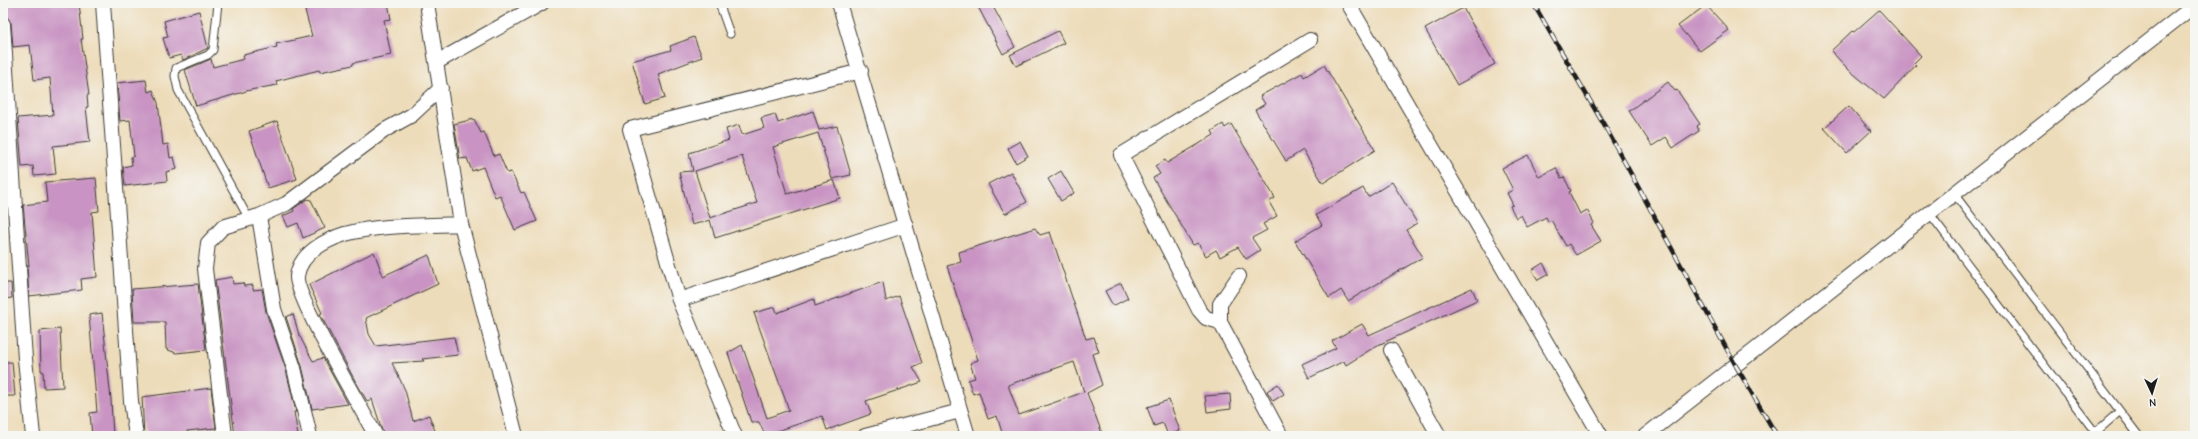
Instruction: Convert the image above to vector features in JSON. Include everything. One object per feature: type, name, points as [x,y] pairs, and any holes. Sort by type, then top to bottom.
[{"type":"street","points":[[103,3],[130,385],[136,436]]},
{"type":"street","points":[[426,3],[437,62],[461,224],[516,436]]},
{"type":"street","points":[[437,62],[542,3]]},
{"type":"street","points":[[839,3],[861,71],[968,436]]},
{"type":"street","points":[[1348,3],[1601,436]]},
{"type":"street","points":[[1646,436],[1955,195],[2195,5]]},
{"type":"street","points":[[3,24],[25,351],[33,436]]},
{"type":"street","points":[[1220,322],[1206,318],[1199,310],[1121,154],[1310,40]]},
{"type":"street","points":[[735,436],[679,300],[630,129],[861,71]]},
{"type":"street","points":[[225,436],[205,269],[208,243],[223,227],[254,218],[286,204],[396,122],[412,115],[441,88]]},
{"type":"street","points":[[254,218],[274,309],[294,368],[310,436]]},
{"type":"street","points":[[376,436],[306,306],[296,277],[300,266],[316,247],[345,234],[377,229],[461,224]]},
{"type":"street","points":[[679,300],[906,225]]},
{"type":"street","points":[[1238,276],[1220,304],[1220,322],[1281,436]]},
{"type":"street","points":[[1391,350],[1439,436]]},
{"type":"street","points":[[865,436],[960,411]]},
{"type":"lane","points":[[218,3],[213,50],[208,55],[176,68],[175,76],[178,90],[254,218]]},
{"type":"lane","points":[[719,3],[730,34]]},
{"type":"lane","points":[[1955,195],[2139,436]]},
{"type":"lane","points":[[1930,214],[2097,434],[2120,411]]},
{"type":"building","points":[[6,3],[79,3],[83,39],[81,39],[89,95],[87,95],[88,107],[86,107],[90,142],[53,146],[56,174],[34,176],[33,166],[22,167],[18,118],[53,115],[50,78],[34,80],[30,45],[13,47],[11,23],[6,16]]},
{"type":"building","points":[[303,3],[388,3],[391,19],[384,20],[391,55],[353,63],[353,65],[320,72],[319,70],[276,81],[277,85],[250,90],[196,106],[185,70],[211,59],[213,67],[244,59],[243,55],[277,47],[276,44],[312,36]]},
{"type":"building","points":[[976,3],[991,3],[1015,47],[1003,54]]},
{"type":"building","points":[[1706,5],[1729,30],[1700,51],[1678,26]]},
{"type":"building","points":[[1463,8],[1495,64],[1457,85],[1425,29]]},
{"type":"building","points":[[1879,10],[1921,56],[1914,63],[1916,65],[1884,99],[1849,70],[1831,51],[1852,31],[1854,32]]},
{"type":"building","points":[[199,11],[208,48],[183,60],[181,55],[169,58],[163,38],[168,37],[164,21]]},
{"type":"building","points":[[1058,31],[1064,43],[1016,66],[1010,55]]},
{"type":"building","points":[[694,37],[702,57],[658,74],[665,98],[645,104],[632,61],[671,50],[670,46]]},
{"type":"building","points":[[1324,65],[1375,150],[1323,183],[1303,150],[1286,161],[1255,110],[1265,104],[1260,96],[1302,73],[1304,77]]},
{"type":"building","points":[[146,80],[148,92],[153,90],[158,103],[163,145],[168,144],[170,158],[174,157],[177,169],[166,172],[167,181],[125,186],[123,167],[132,165],[131,157],[134,156],[130,120],[120,121],[117,83]]},
{"type":"building","points":[[1668,82],[1675,91],[1677,90],[1700,124],[1697,126],[1699,131],[1673,148],[1666,137],[1652,146],[1629,111]]},
{"type":"building","points":[[1849,106],[1871,131],[1847,153],[1824,128]]},
{"type":"building","points":[[813,111],[819,130],[837,126],[851,175],[832,179],[818,133],[773,147],[787,194],[834,180],[840,198],[715,238],[710,220],[692,225],[679,172],[693,171],[689,153],[729,140],[726,129],[739,125],[742,135],[764,128],[761,118],[775,114],[778,123]],"holes":[[[742,156],[757,203],[710,218],[695,171]]]},
{"type":"building","points":[[474,119],[481,133],[484,132],[494,156],[499,154],[507,173],[511,172],[521,193],[524,192],[537,221],[515,230],[500,195],[495,197],[483,167],[472,171],[467,158],[460,159],[454,124]]},
{"type":"building","points":[[277,121],[297,179],[268,188],[249,131]]},
{"type":"building","points":[[1223,124],[1225,128],[1231,124],[1275,198],[1269,202],[1277,216],[1263,224],[1267,230],[1252,238],[1260,250],[1246,259],[1238,247],[1220,257],[1216,250],[1206,256],[1198,243],[1193,245],[1153,178],[1160,174],[1155,166],[1165,160],[1167,163],[1214,135],[1212,131]]},
{"type":"building","points":[[1020,141],[1028,156],[1016,163],[1008,148]]},
{"type":"building","points":[[1528,155],[1539,177],[1556,168],[1561,178],[1564,177],[1571,191],[1569,192],[1580,214],[1587,210],[1594,223],[1591,225],[1601,241],[1576,255],[1569,244],[1566,246],[1551,220],[1548,222],[1546,217],[1527,227],[1521,215],[1516,218],[1510,206],[1513,205],[1507,193],[1513,190],[1502,168]]},
{"type":"building","points":[[1061,171],[1074,193],[1061,201],[1048,179]]},
{"type":"building","points":[[1011,172],[1027,202],[1005,214],[988,184]]},
{"type":"building","points":[[96,178],[99,211],[92,212],[97,277],[81,279],[82,290],[29,296],[27,266],[29,266],[23,205],[47,202],[45,182]]},
{"type":"building","points":[[1392,182],[1417,223],[1406,230],[1423,257],[1348,301],[1341,290],[1329,298],[1295,241],[1322,225],[1316,215],[1363,188],[1368,197]]},
{"type":"building","points":[[307,199],[311,200],[325,228],[303,238],[298,223],[288,227],[283,216],[294,211],[293,209]]},
{"type":"building","points":[[1035,228],[1040,235],[1050,232],[1086,339],[1094,337],[1099,352],[1092,354],[1102,385],[1087,393],[1103,436],[1003,436],[997,416],[988,419],[979,392],[973,394],[968,380],[975,378],[970,363],[978,360],[947,266],[961,262],[959,252]],"holes":[[[1074,362],[1084,392],[1019,415],[1008,385]]]},
{"type":"building","points":[[374,252],[383,276],[429,255],[438,284],[366,318],[369,334],[376,346],[454,337],[458,355],[422,359],[424,361],[392,363],[405,390],[413,421],[429,415],[437,436],[384,436],[372,399],[367,401],[352,375],[320,314],[322,313],[309,285]]},
{"type":"building","points":[[1543,263],[1549,274],[1538,280],[1532,270]]},
{"type":"building","points":[[232,277],[233,284],[243,283],[244,286],[253,285],[253,290],[262,289],[266,312],[286,370],[296,412],[294,412],[298,436],[235,436],[215,280]]},
{"type":"building","points":[[883,282],[886,301],[899,296],[922,363],[913,367],[922,382],[866,401],[871,414],[827,430],[822,416],[765,435],[759,422],[751,422],[728,353],[742,345],[767,418],[789,410],[754,313],[775,307],[777,313],[814,299],[815,306]]},
{"type":"building","points":[[3,283],[11,283],[12,298],[3,299]]},
{"type":"building","points":[[1121,283],[1128,298],[1113,306],[1105,291]]},
{"type":"building","points":[[198,284],[206,350],[176,353],[166,349],[165,322],[134,322],[132,289]]},
{"type":"building","points":[[1472,288],[1477,300],[1376,346],[1346,365],[1344,361],[1309,378],[1302,364],[1336,348],[1332,341],[1362,324],[1369,335]]},
{"type":"building","points":[[102,313],[111,400],[113,436],[92,436],[90,413],[97,412],[89,315]]},
{"type":"building","points":[[293,314],[299,335],[313,361],[323,358],[348,404],[312,409],[302,366],[286,317]]},
{"type":"building","points":[[60,329],[63,387],[44,388],[43,371],[41,371],[40,331]]},
{"type":"building","points":[[3,362],[12,362],[15,396],[3,396]]},
{"type":"building","points":[[1278,384],[1284,394],[1273,401],[1267,391]]},
{"type":"building","points":[[211,388],[216,428],[187,431],[187,436],[144,436],[142,397]]},
{"type":"building","points":[[1230,394],[1231,409],[1207,412],[1205,396]]},
{"type":"building","points":[[1169,400],[1180,431],[1168,435],[1163,423],[1154,426],[1147,407]]},
{"type":"railway","points":[[1533,3],[1607,130],[1736,366],[1777,436]]}]
